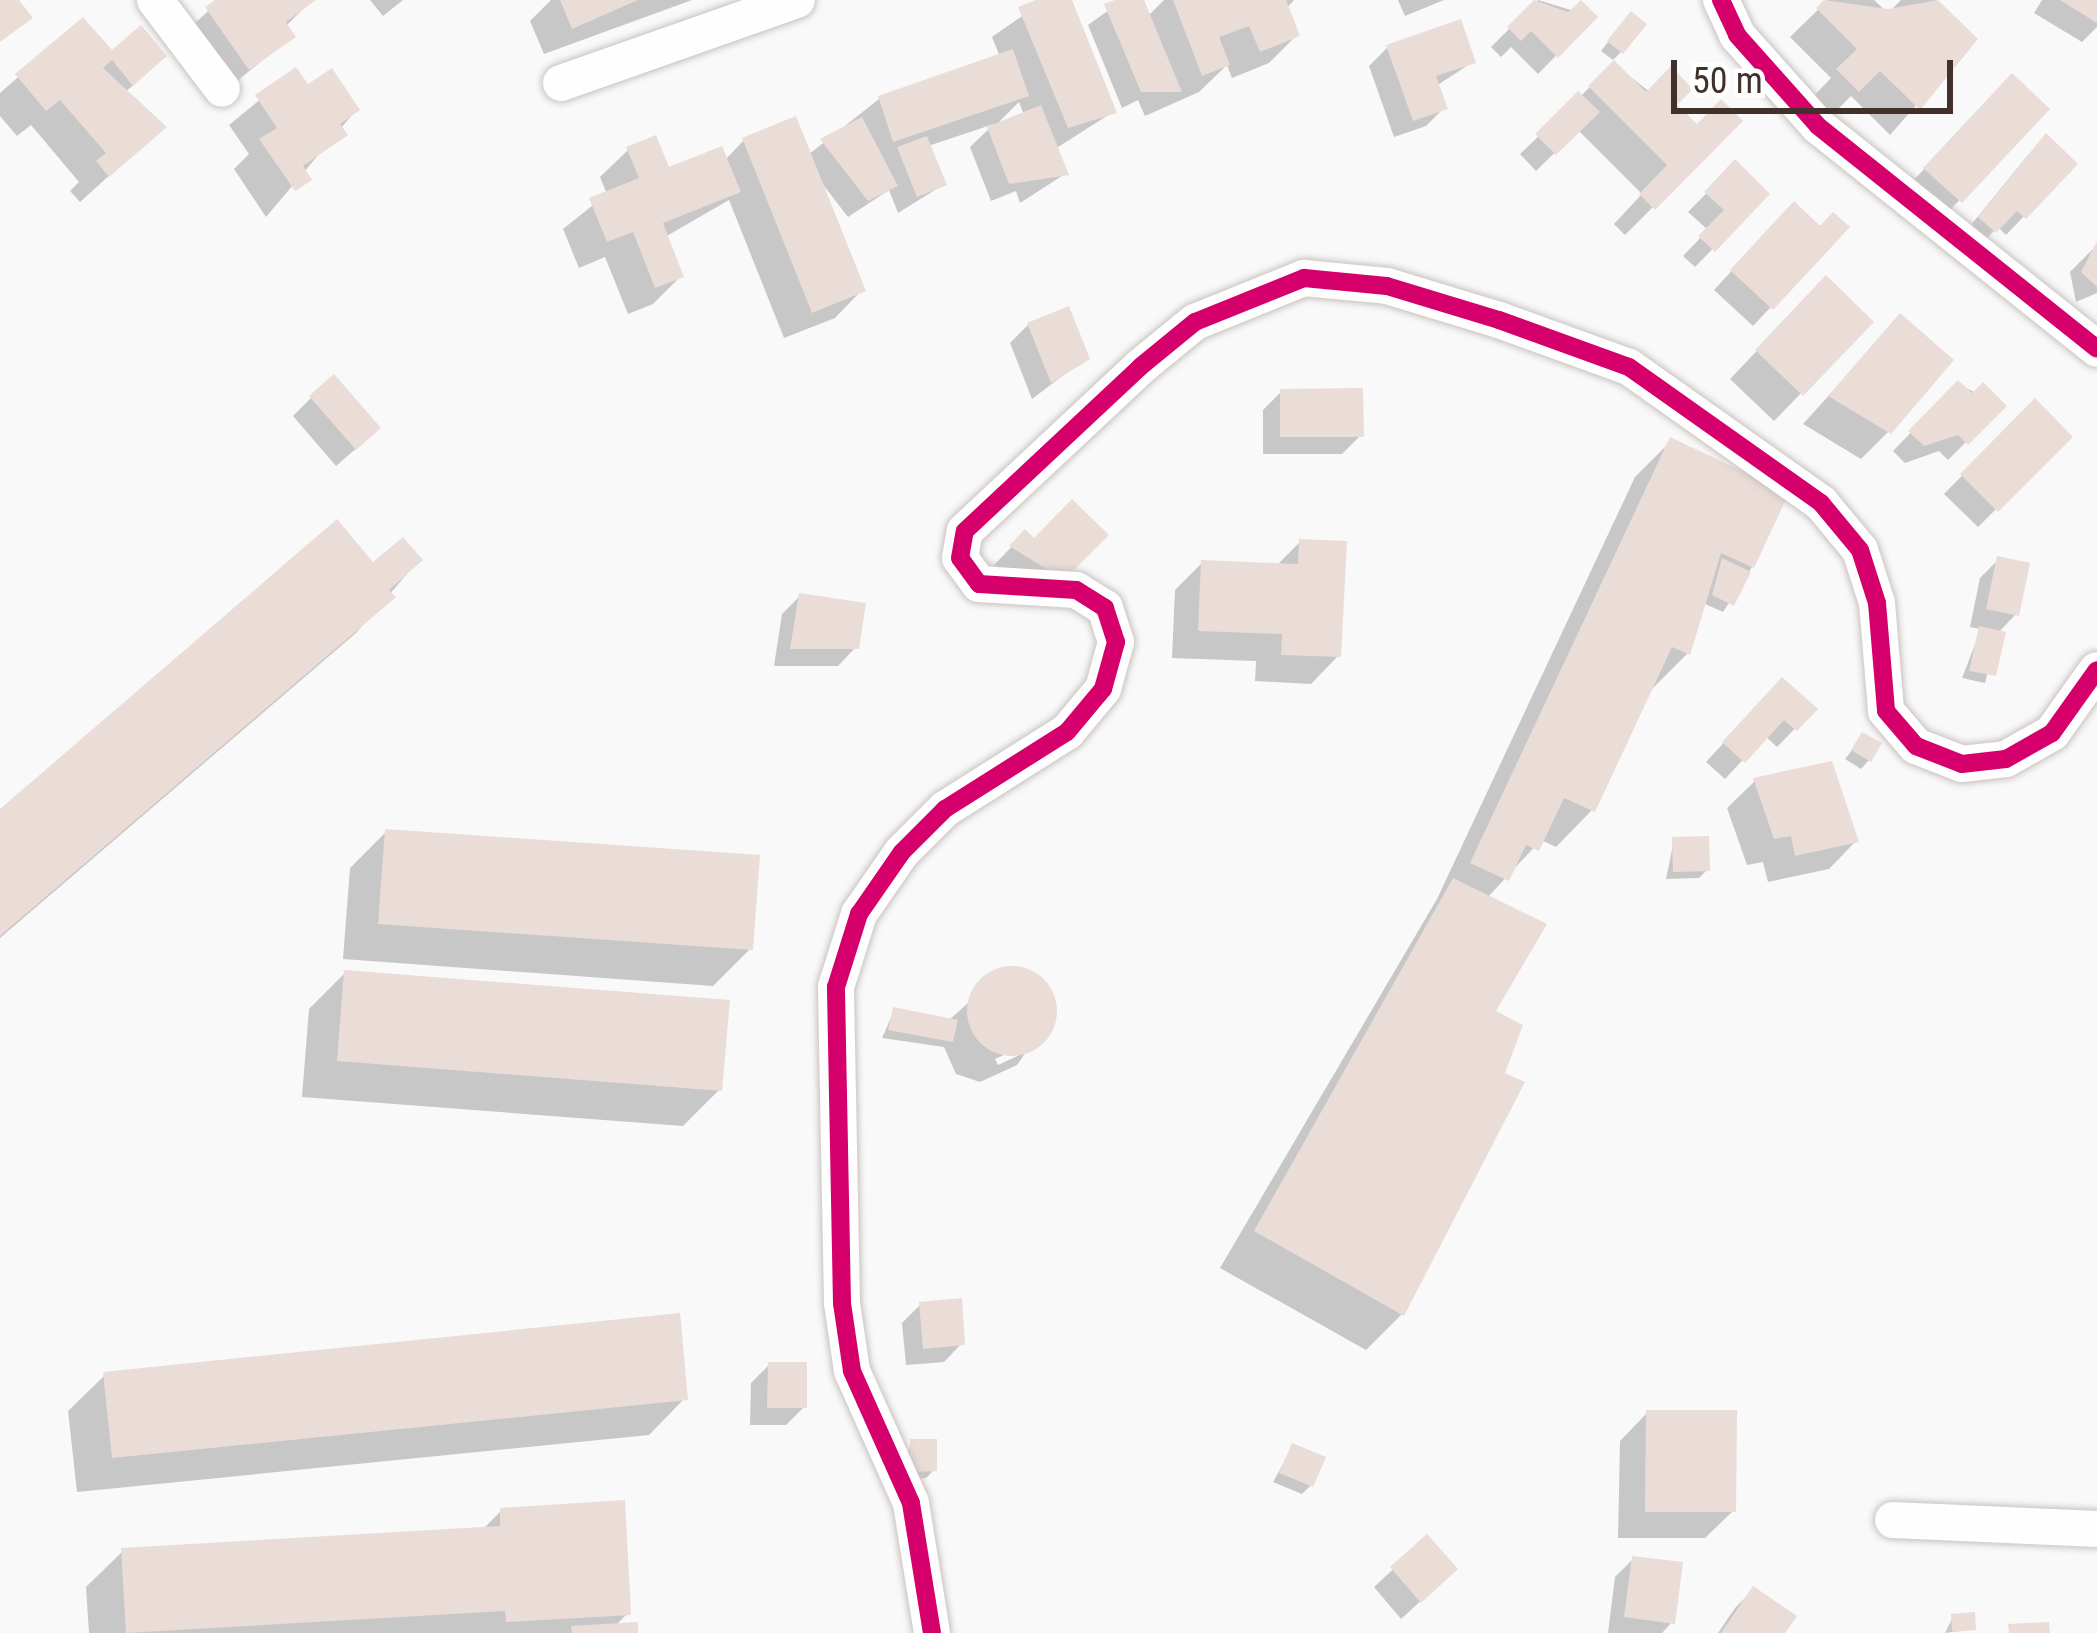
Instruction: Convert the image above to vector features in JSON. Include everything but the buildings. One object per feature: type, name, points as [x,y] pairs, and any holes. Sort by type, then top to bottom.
[{"type":"street","points":[[155,0],[222,89]]},
{"type":"street","points":[[561,83],[796,0]]},
{"type":"street","points":[[1721,0],[1736,35],[1818,126],[2097,349]]},
{"type":"street","points":[[932,1633],[911,1504],[852,1371],[845,1326],[836,986],[859,914],[902,852],[945,809],[1067,732],[1103,689],[1116,642],[1105,608],[1076,590],[980,584],[960,558],[964,531],[1140,368],[1196,322],[1304,278],[1387,286],[1499,320],[1629,367],[1821,503],[1860,550],[1877,603],[1886,711],[1916,746],[1962,764],[2006,759],[2052,733],[2097,670]]},
{"type":"street","points":[[1893,1520],[2097,1529]]},
{"type":"cycle path","points":[[1721,0],[1737,35],[1818,126],[2097,349]]},
{"type":"cycle path","points":[[932,1633],[911,1503],[852,1371],[842,1303],[836,987],[859,914],[902,852],[945,809],[1067,732],[1103,689],[1116,642],[1105,608],[1076,590],[979,584],[960,558],[965,531],[1140,367],[1195,322],[1304,278],[1387,286],[1499,320],[1629,367],[1821,503],[1860,550],[1877,603],[1886,711],[1916,746],[1962,764],[2006,759],[2052,733],[2097,670]]}]
